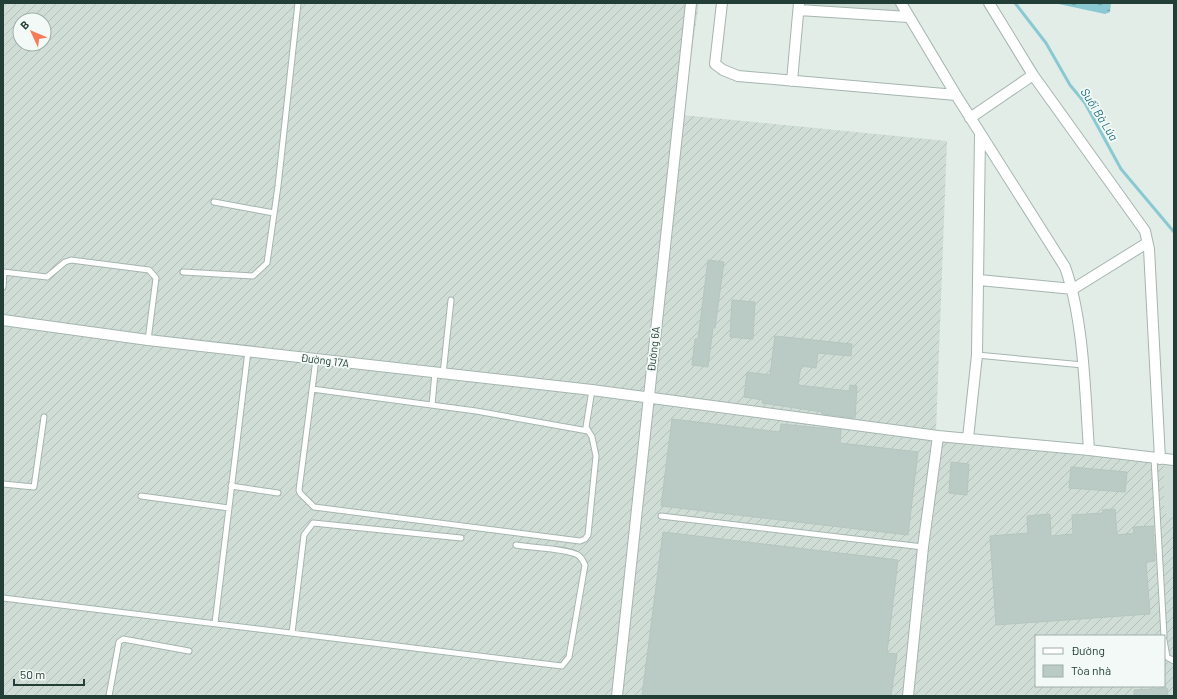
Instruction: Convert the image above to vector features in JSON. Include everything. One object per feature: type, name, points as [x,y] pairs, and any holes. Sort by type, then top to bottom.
[{"type":"street","name":"Đường 6A","points":[[617,696],[691,3]]},
{"type":"street","points":[[722,3],[715,64],[723,70],[738,76],[956,95]]},
{"type":"street","points":[[901,3],[908,17],[970,118],[1065,267],[1073,289],[1083,365],[1089,450]]},
{"type":"street","points":[[989,3],[1033,75],[1145,231],[1148,243],[1164,459]]},
{"type":"street","points":[[792,81],[799,6],[908,17]]},
{"type":"street","points":[[970,118],[1033,75]]},
{"type":"street","points":[[968,438],[977,355],[980,280],[980,134]]},
{"type":"street","points":[[980,280],[1073,289],[1148,243]]},
{"type":"street","name":"Đường 17A","points":[[3,320],[248,352],[592,390],[858,424],[938,436],[1089,450],[1164,459]]},
{"type":"street","points":[[908,696],[923,547],[938,436]]},
{"type":"lane","points":[[183,272],[253,276],[267,263],[298,3]]},
{"type":"lane","points":[[214,202],[274,212]]},
{"type":"lane","points":[[3,287],[4,272],[47,277],[65,262],[71,260],[150,270],[156,278],[148,340]]},
{"type":"lane","points":[[432,405],[451,300]]},
{"type":"lane","points":[[215,623],[248,352]]},
{"type":"lane","points":[[977,355],[1083,365]]},
{"type":"lane","points":[[316,359],[299,490],[300,493],[314,507],[580,542],[588,535],[596,456],[592,437],[586,427],[592,390]]},
{"type":"lane","points":[[312,389],[432,405],[588,431]]},
{"type":"lane","points":[[3,484],[34,487],[44,417]]},
{"type":"lane","points":[[1164,459],[1164,635]]},
{"type":"lane","points":[[231,486],[278,493]]},
{"type":"lane","points":[[141,496],[229,508]]},
{"type":"lane","points":[[661,516],[923,547]]},
{"type":"lane","points":[[292,633],[304,535],[313,523],[461,538]]},
{"type":"lane","points":[[3,598],[562,666],[569,656],[585,565],[578,556],[566,552],[516,545]]},
{"type":"lane","points":[[110,696],[119,642],[123,639],[189,651]]},
{"type":"lane","points":[[1165,646],[1167,657],[1174,661]]},
{"type":"shaded area","points":[[3,3],[699,3],[682,115],[947,141],[936,432],[904,696],[3,696]]},
{"type":"shaded area","points":[[803,3],[897,3],[903,13],[802,7]]},
{"type":"shaded area","points":[[941,439],[1164,462],[1164,512],[1174,518],[1174,696],[911,696],[926,547]]},
{"type":"shaded area","points":[[1164,462],[1174,463],[1174,518],[1164,512]]},
{"type":"water","points":[[1054,3],[1111,3],[1110,12],[1105,14]]},
{"type":"building","points":[[708,260],[724,262],[708,367],[692,365],[695,339],[698,339]]},
{"type":"building","points":[[732,300],[755,302],[753,339],[730,337]]},
{"type":"building","points":[[775,336],[852,344],[851,356],[818,353],[816,368],[801,366],[798,385],[849,391],[850,385],[857,386],[855,418],[822,414],[822,412],[762,403],[763,400],[744,397],[747,372],[770,375]]},
{"type":"building","points":[[672,419],[780,432],[781,424],[841,430],[840,443],[918,452],[908,535],[661,506]]},
{"type":"building","points":[[951,462],[969,464],[967,495],[949,493]]},
{"type":"building","points":[[1071,467],[1127,472],[1125,492],[1069,488]]},
{"type":"building","points":[[1115,509],[1117,535],[1134,533],[1133,527],[1153,526],[1155,561],[1146,562],[1150,614],[996,625],[990,536],[1028,533],[1027,516],[1050,514],[1051,536],[1073,534],[1072,515],[1103,513],[1102,510]]},
{"type":"building","points":[[663,532],[898,560],[887,653],[897,654],[891,696],[642,696]]},
{"type":"building","points":[[1167,688],[1168,696],[1134,696],[1134,690]]},
{"type":"waterway","name":"Suối Bà Lúa","points":[[1015,3],[1046,43],[1070,85],[1085,103],[1121,169],[1174,232]]}]
